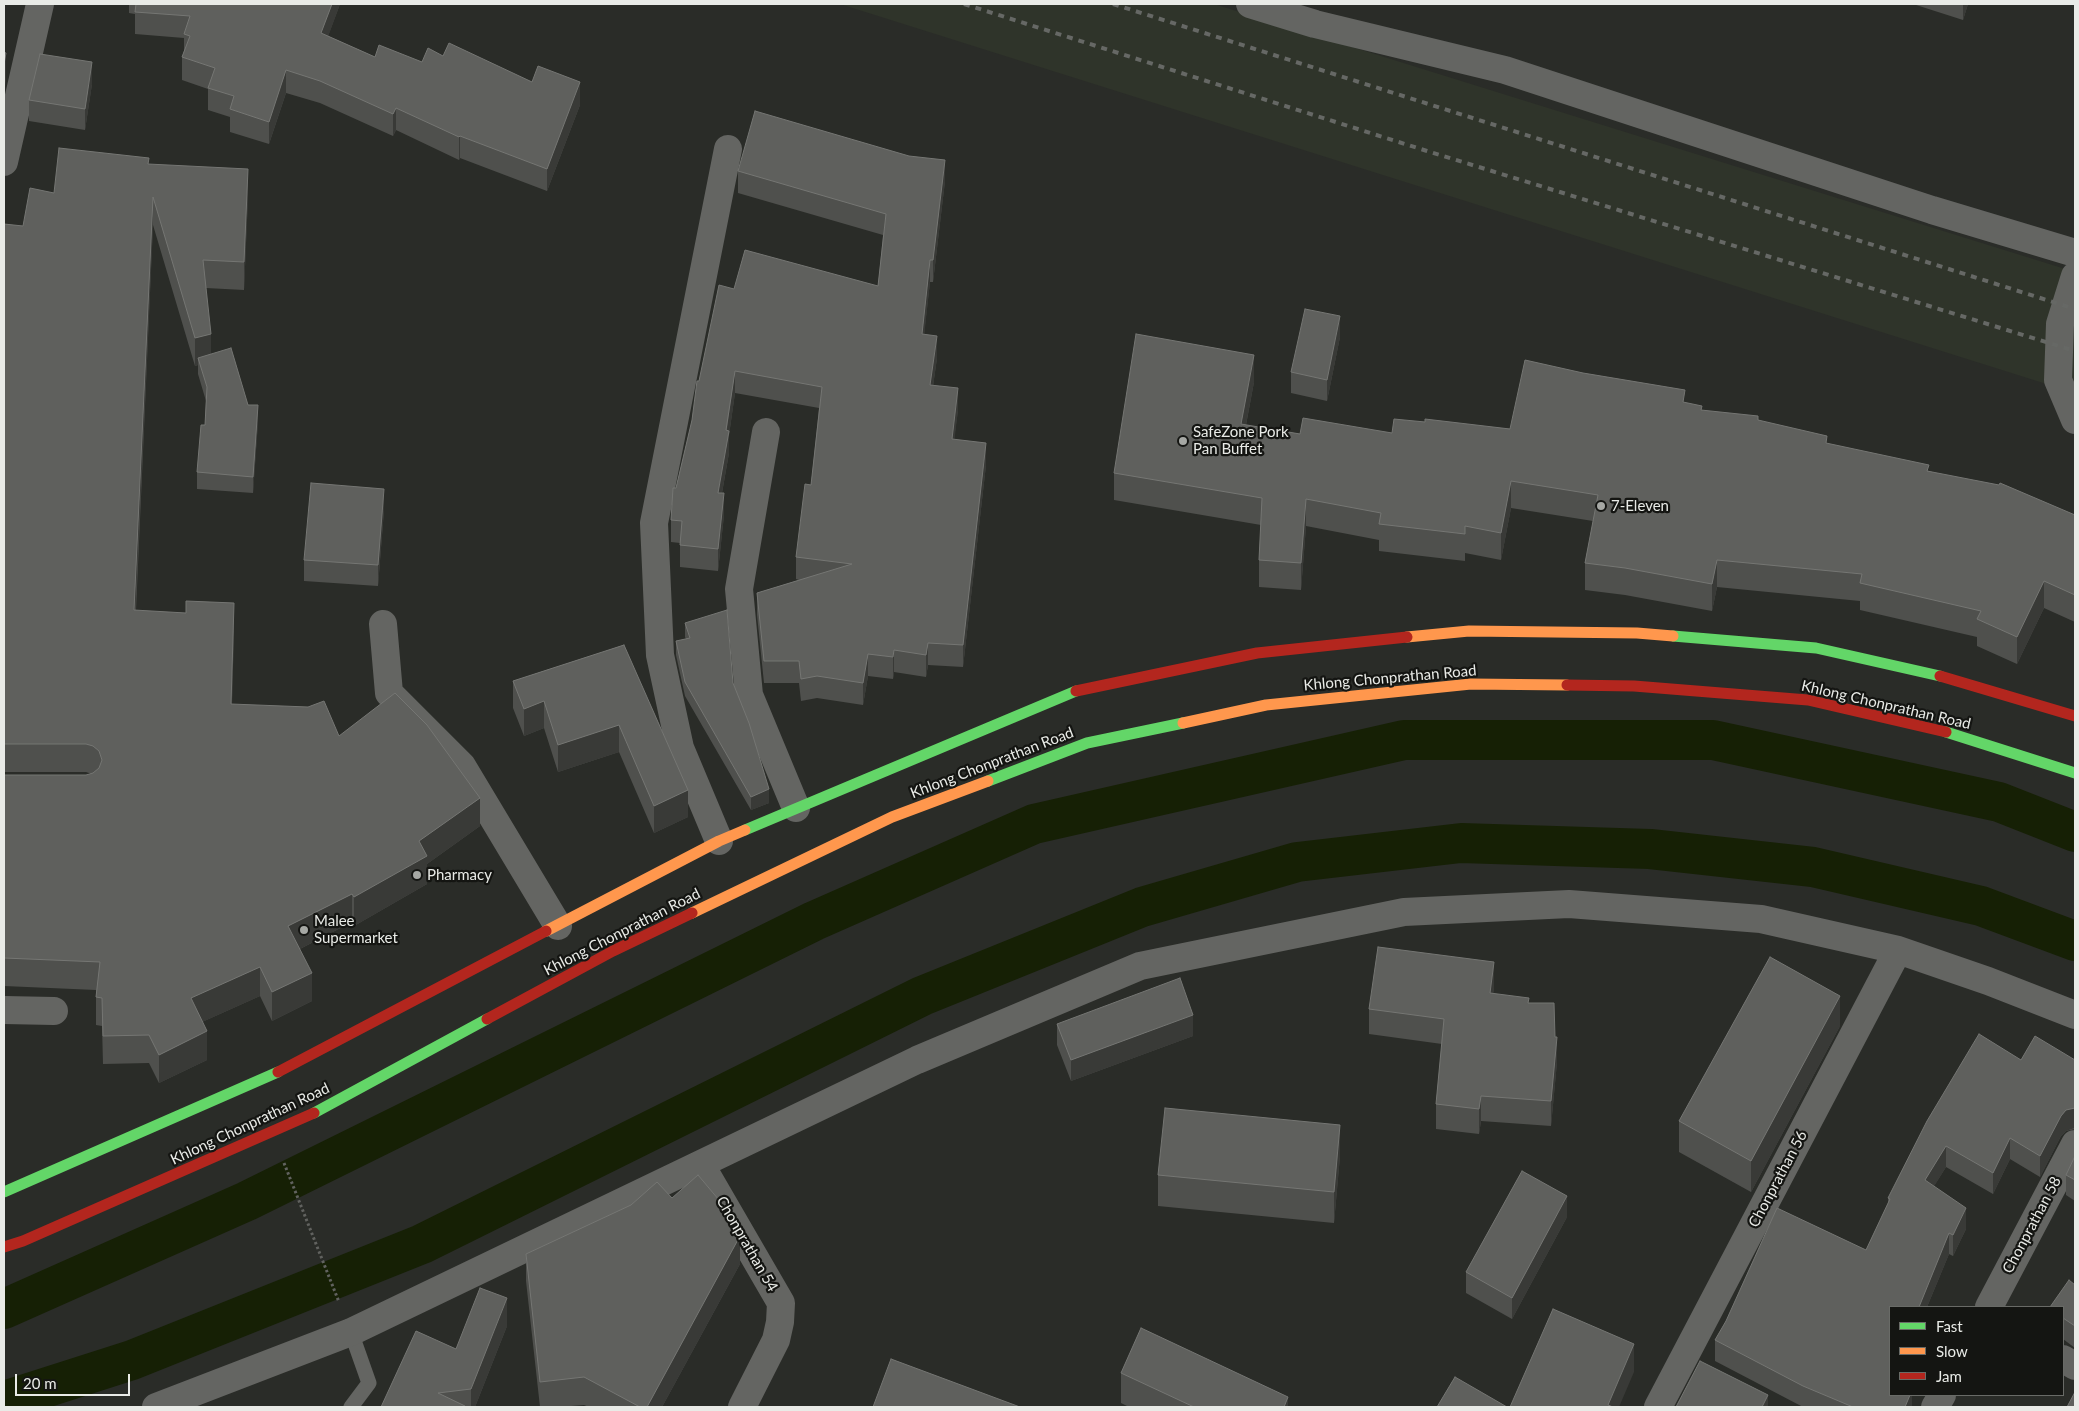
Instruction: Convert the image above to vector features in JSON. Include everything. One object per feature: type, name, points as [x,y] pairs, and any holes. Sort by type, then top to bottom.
[{"type":"street","points":[[4,162],[40,4]]},
{"type":"street","points":[[1250,4],[1315,24],[1505,70],[1932,210],[2075,253]]},
{"type":"street","points":[[719,841],[680,748],[660,655],[654,523],[728,149]]},
{"type":"street","points":[[2075,276],[2060,324],[2058,380],[2075,420]]},
{"type":"street","points":[[766,432],[739,589],[749,695],[796,808]]},
{"type":"street","points":[[383,624],[388,693],[462,766],[558,926]]},
{"type":"street","points":[[4,1192],[282,1070],[719,841],[1072,692],[1258,653],[1469,631],[1636,633],[1816,648],[1958,680],[2075,716]]},
{"type":"street","name":"Khlong Chonprathan Road","points":[[4,1247],[23,1241],[305,1118],[613,951],[892,817],[1088,743],[1266,705],[1471,684],[1634,686],[1808,700],[1944,731],[2075,773]]},
{"type":"street","points":[[156,1407],[351,1332],[917,1060],[1140,966],[1404,912],[1569,904],[1761,919],[1898,950],[1988,981],[2075,1015]]},
{"type":"street","name":"Chonprathan 56","points":[[1658,1407],[1691,1366],[1898,950]]},
{"type":"street","points":[[4,1010],[54,1011]]},
{"type":"street","name":"Chonprathan 58","points":[[1990,1306],[2075,1144]]},
{"type":"street","name":"Chonprathan 54","points":[[700,1165],[781,1303],[780,1322],[776,1340],[742,1407]]},
{"type":"street","points":[[2064,1360],[2075,1366]]},
{"type":"street","points":[[1935,1407],[1941,1396]]},
{"type":"lane","points":[[351,1332],[369,1383],[351,1407]]},
{"type":"path","points":[[272,1132],[351,1332]]},
{"type":"shaded area","points":[[840,4],[1214,4],[2075,272],[2075,393]]},
{"type":"building","points":[[136,4],[332,4],[321,33],[375,57],[379,45],[422,62],[428,48],[443,56],[449,43],[532,82],[538,66],[580,82],[547,169],[459,137],[396,108],[393,114],[320,81],[286,70],[269,122],[230,109],[234,96],[208,88],[215,68],[182,57],[190,36],[184,34],[190,16],[135,12]]},
{"type":"building","points":[[40,54],[92,62],[85,109],[29,100]]},
{"type":"building","points":[[755,111],[909,156],[945,160],[933,260],[930,260],[922,334],[937,336],[930,385],[958,388],[952,439],[986,443],[963,645],[928,643],[926,655],[894,650],[893,657],[868,654],[863,683],[817,676],[801,679],[799,661],[764,661],[757,593],[852,564],[796,557],[805,484],[811,485],[822,387],[735,371],[726,430],[729,431],[718,493],[724,493],[718,549],[680,545],[682,521],[671,520],[673,488],[676,488],[692,420],[697,381],[699,381],[719,285],[734,289],[745,250],[878,286],[886,214],[738,171]]},
{"type":"building","points":[[59,148],[149,158],[148,164],[248,169],[244,262],[203,260],[211,334],[195,338],[153,197],[134,610],[186,613],[186,601],[234,603],[231,704],[308,707],[324,701],[339,736],[395,693],[427,725],[480,798],[419,841],[427,856],[354,897],[352,894],[288,926],[312,973],[272,992],[260,967],[191,998],[207,1031],[159,1055],[149,1035],[103,1036],[102,998],[96,997],[100,962],[4,958],[4,775],[86,775],[93,773],[99,768],[102,760],[99,751],[93,746],[86,744],[4,744],[4,224],[23,226],[30,188],[54,193]]},
{"type":"building","points":[[1305,309],[1340,316],[1327,380],[1291,372]]},
{"type":"building","points":[[1136,334],[1254,355],[1241,424],[1300,434],[1303,418],[1392,433],[1394,419],[1425,422],[1425,419],[1510,429],[1525,360],[1583,373],[1685,390],[1683,402],[1702,406],[1701,410],[1758,416],[1758,420],[1827,436],[1826,443],[1929,465],[1927,471],[1999,485],[2000,483],[2075,515],[2075,595],[2044,581],[2017,637],[1977,619],[1981,611],[1860,583],[1862,574],[1717,560],[1712,584],[1625,568],[1585,563],[1598,495],[1511,481],[1501,533],[1465,526],[1465,534],[1379,524],[1381,513],[1306,499],[1301,563],[1259,560],[1262,498],[1114,473]]},
{"type":"building","points":[[231,348],[248,405],[258,405],[253,477],[197,472],[201,425],[205,425],[207,387],[198,358]]},
{"type":"building","points":[[311,483],[384,489],[378,565],[304,560]]},
{"type":"building","points":[[727,610],[733,683],[749,723],[769,789],[751,797],[685,682],[676,641],[690,638],[685,623]]},
{"type":"building","points":[[624,645],[688,790],[654,806],[619,725],[558,745],[544,701],[524,709],[513,681]]},
{"type":"building","points":[[1378,947],[1494,962],[1490,993],[1529,998],[1528,1003],[1554,1003],[1555,1037],[1557,1037],[1551,1101],[1481,1096],[1479,1109],[1436,1104],[1444,1019],[1369,1009]]},
{"type":"building","points":[[1770,957],[1840,996],[1751,1161],[1679,1121]]},
{"type":"building","points":[[1180,978],[1193,1015],[1071,1060],[1057,1024]]},
{"type":"building","points":[[1979,1034],[2021,1060],[2035,1036],[2075,1060],[2075,1108],[2066,1110],[2061,1116],[2040,1156],[2010,1138],[1993,1173],[1946,1146],[1925,1180],[1966,1208],[1953,1235],[1949,1233],[1919,1306],[1889,1306],[1889,1396],[1910,1396],[1905,1407],[1853,1407],[1803,1386],[1715,1340],[1726,1321],[1777,1208],[1866,1250],[1890,1199],[1888,1198],[1927,1121]]},
{"type":"building","points":[[1165,1108],[1340,1125],[1334,1192],[1158,1175]]},
{"type":"building","points":[[2075,1156],[2075,1180],[2066,1175]]},
{"type":"building","points":[[1522,1171],[1567,1196],[1512,1298],[1466,1272]]},
{"type":"building","points":[[698,1175],[719,1200],[740,1236],[647,1407],[640,1407],[584,1377],[540,1382],[526,1254],[631,1205],[657,1182],[672,1198]]},
{"type":"building","points":[[2069,1280],[2075,1285],[2075,1326],[2064,1319],[2064,1306],[2051,1306]]},
{"type":"building","points":[[480,1288],[507,1298],[471,1389],[438,1393],[465,1406],[381,1407],[416,1331],[456,1349]]},
{"type":"building","points":[[1553,1309],[1634,1344],[1608,1405],[1613,1407],[1510,1407]]},
{"type":"building","points":[[1141,1328],[1288,1397],[1284,1407],[1194,1407],[1121,1373]]},
{"type":"building","points":[[891,1359],[1020,1407],[873,1407]]},
{"type":"building","points":[[1700,1361],[1768,1395],[1762,1407],[1676,1407]]},
{"type":"building","points":[[1455,1377],[1507,1407],[1437,1407]]},
{"type":"building","points":[[2075,1392],[2075,1407],[2067,1407]]},
{"type":"waterway","points":[[4,1309],[247,1201],[814,921],[1034,824],[1404,740],[1713,740],[1999,802],[2075,832]]},
{"type":"waterway","points":[[4,1401],[132,1360],[422,1244],[922,996],[1142,907],[1297,862],[1461,843],[1650,849],[1813,867],[1981,906],[2075,941]]},
{"type":"railway","points":[[964,4],[1427,151],[2075,351]]},
{"type":"railway","points":[[1113,4],[2075,309]]},
{"type":"traffic: fast","points":[[1673,636],[1816,648],[1940,676]]},
{"type":"traffic: fast","points":[[745,830],[1076,691]]},
{"type":"traffic: fast","points":[[988,781],[1087,743],[1183,723]]},
{"type":"traffic: fast","points":[[1946,732],[2075,773]]},
{"type":"traffic: fast","points":[[314,1113],[487,1019]]},
{"type":"traffic: fast","points":[[4,1192],[278,1072]]},
{"type":"traffic: slow","points":[[1407,637],[1469,631],[1637,633],[1673,636]]},
{"type":"traffic: slow","points":[[1183,723],[1266,705],[1471,684],[1567,685]]},
{"type":"traffic: slow","points":[[692,913],[892,817],[988,781]]},
{"type":"traffic: slow","points":[[546,931],[719,841],[745,830]]},
{"type":"traffic: jam","points":[[1076,691],[1257,653],[1407,637]]},
{"type":"traffic: jam","points":[[1940,676],[2075,716]]},
{"type":"traffic: jam","points":[[1567,685],[1634,686],[1808,700],[1946,732]]},
{"type":"traffic: jam","points":[[487,1019],[613,951],[692,913]]},
{"type":"traffic: jam","points":[[278,1072],[546,931]]},
{"type":"traffic: jam","points":[[4,1247],[23,1241],[314,1113]]},
{"type":"place","name":"SafeZone Pork Pan Buffet","points":[[1183,441]]},
{"type":"place","name":"7-Eleven","points":[[1601,506]]},
{"type":"place","name":"Pharmacy","points":[[417,875]]},
{"type":"place","name":"Malee Supermarket","points":[[304,930]]}]
